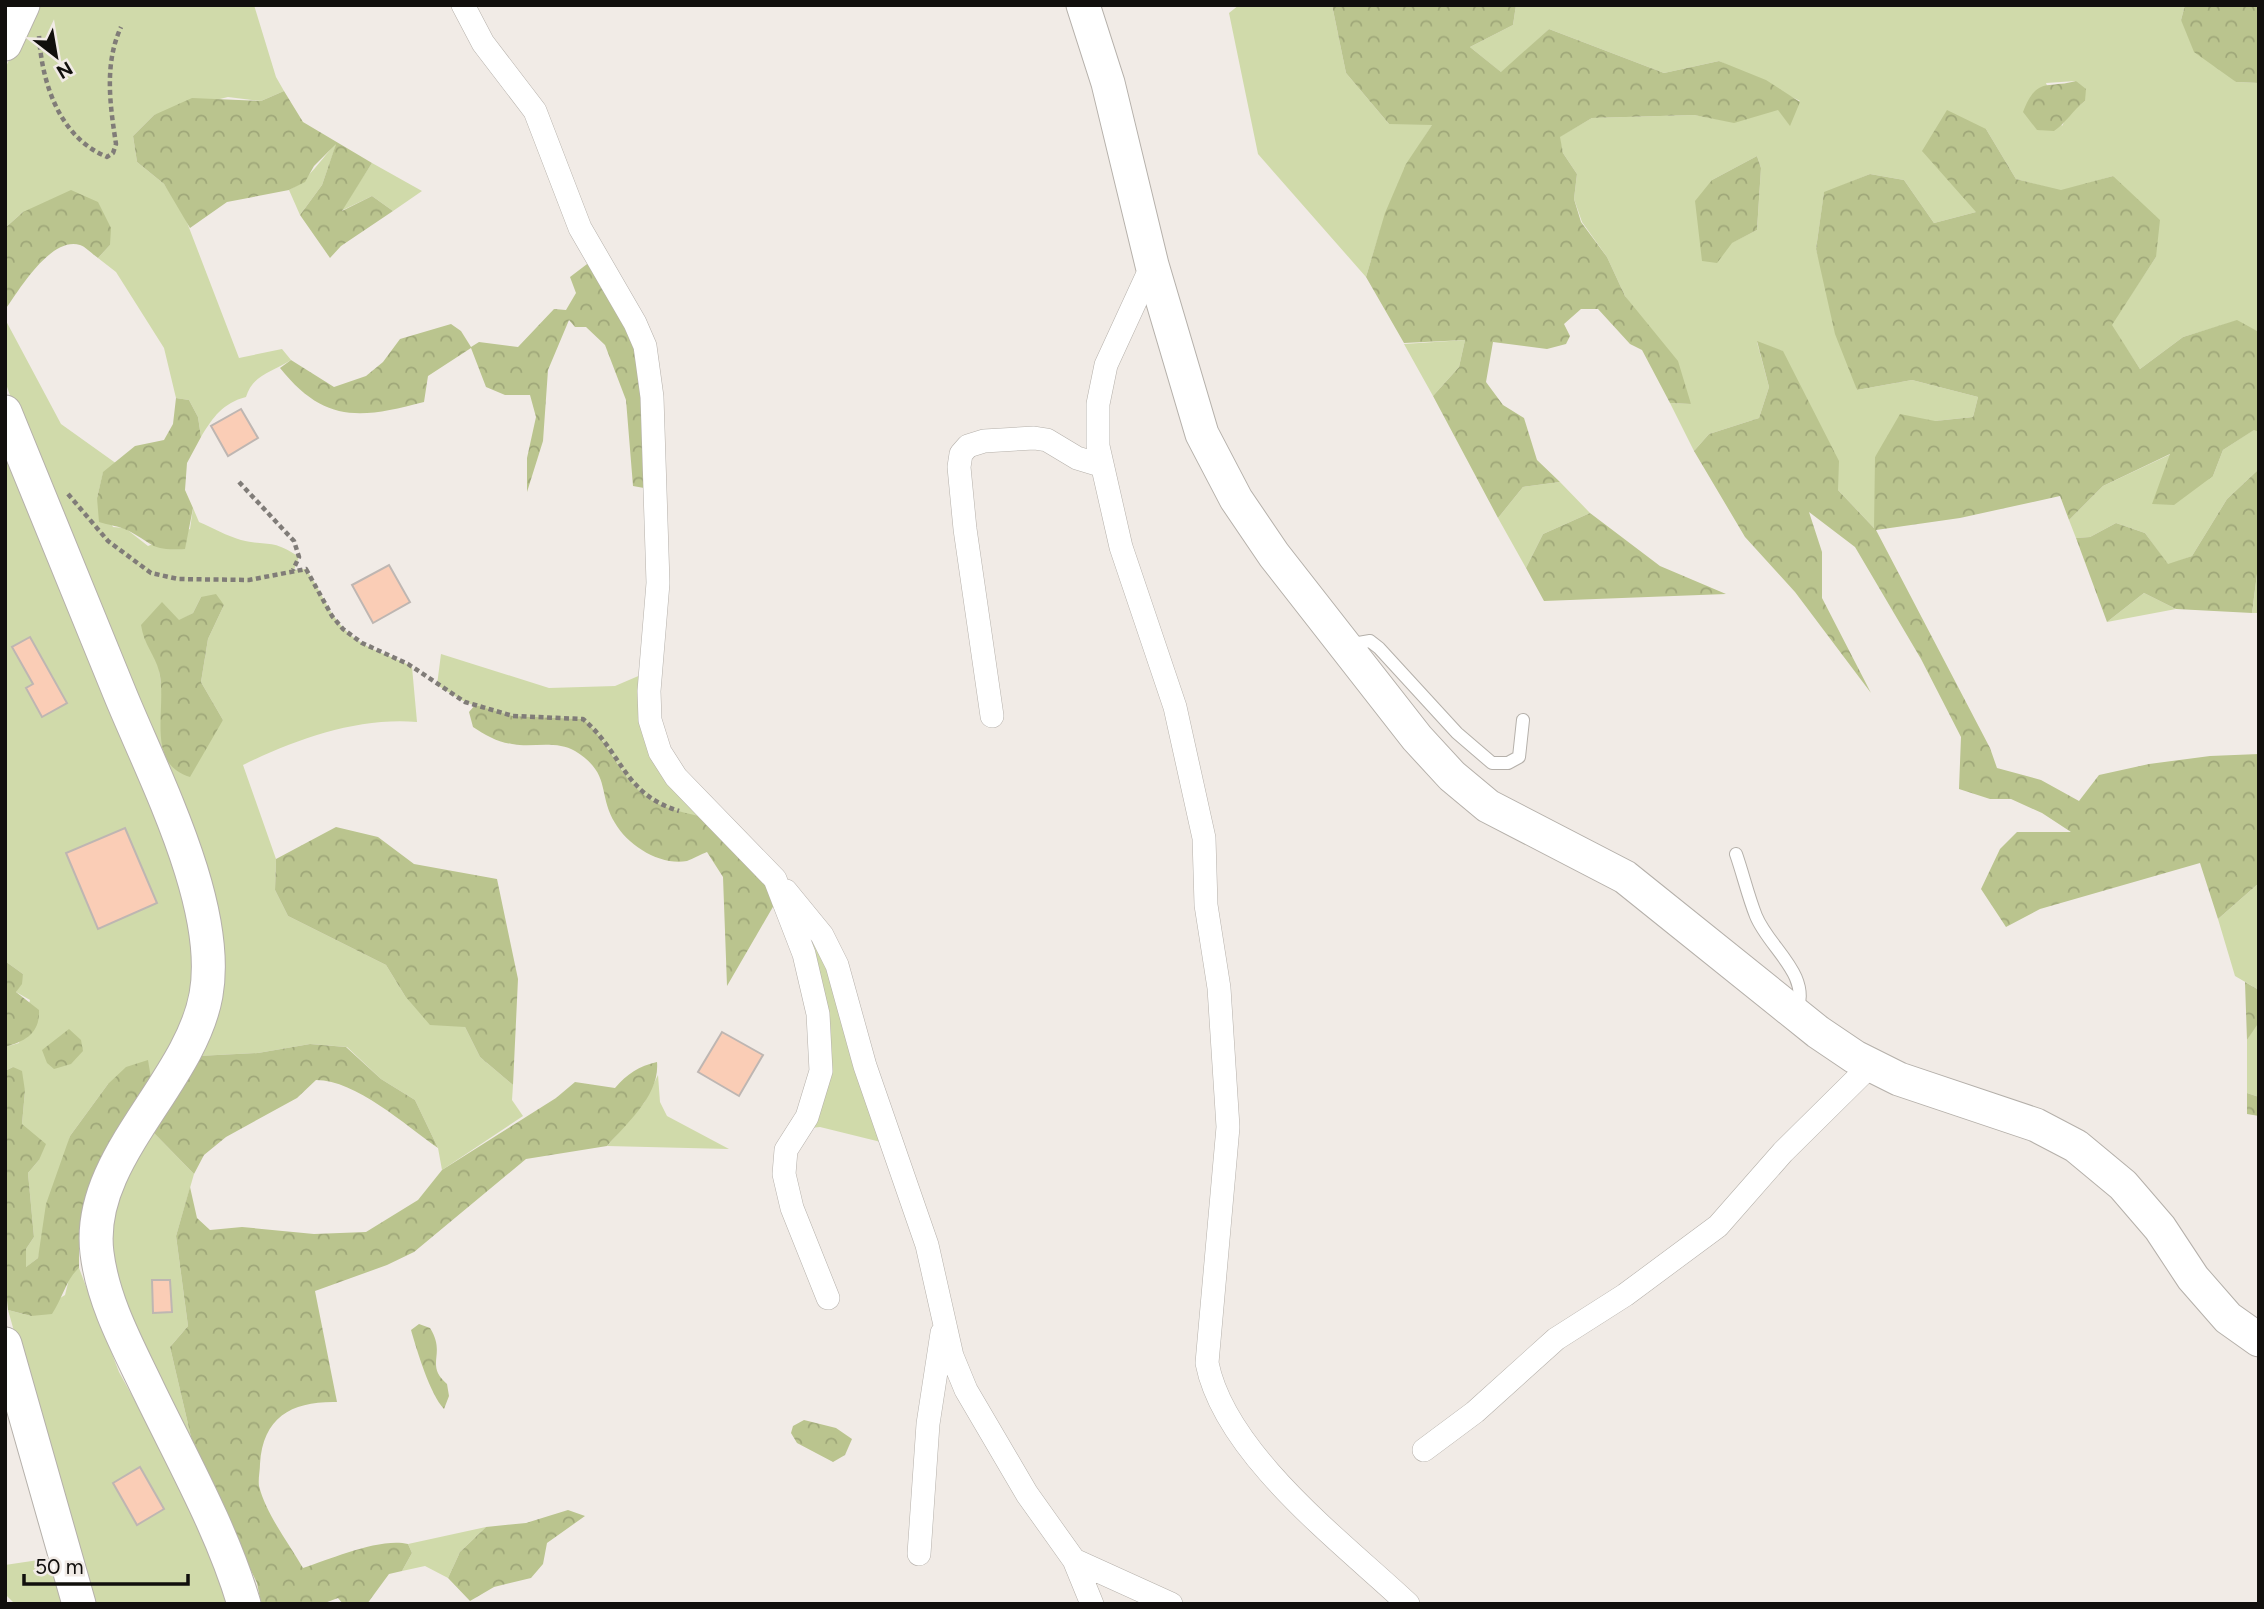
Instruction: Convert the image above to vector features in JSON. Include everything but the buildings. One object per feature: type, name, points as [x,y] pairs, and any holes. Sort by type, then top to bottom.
[{"type":"main road","points":[[1083,5],[1108,83],[1153,265],[1202,434],[1236,499],[1344,646],[1417,738],[1452,776],[1488,806],[1625,877],[1797,1012],[1818,1032],[1871,1065],[1899,1079],[2036,1125],[2076,1146],[2123,1185],[2160,1228],[2193,1278],[2228,1318],[2259,1340]]},
{"type":"main road","points":[[5,44],[31,15]]},
{"type":"main road","points":[[5,412],[180,841],[205,919],[209,970],[199,1025],[109,1183],[97,1220],[97,1250],[113,1314],[224,1546],[244,1604]]},
{"type":"main road","points":[[5,1344],[79,1604]]},
{"type":"street","points":[[463,5],[483,43],[535,111],[569,205],[596,258],[635,323],[647,354],[652,397],[657,543],[658,600],[649,691],[655,741],[676,777],[813,921],[837,965],[865,1066],[927,1245],[952,1356],[966,1390],[1027,1493],[1074,1560],[1093,1604]]},
{"type":"street","points":[[1153,265],[1104,373],[1097,424],[1100,465],[1125,559],[1175,707],[1204,838],[1206,905],[1219,988],[1228,1127],[1207,1345],[1210,1382],[1224,1412],[1267,1468],[1408,1604]]},
{"type":"street","points":[[992,716],[963,516],[959,467],[961,454],[968,446],[984,441],[1034,438],[1047,440],[1077,458],[1100,465]]},
{"type":"street","points":[[775,879],[809,974],[818,1014],[821,1056],[817,1092],[807,1117],[786,1150],[784,1174],[792,1208],[828,1298]]},
{"type":"street","points":[[1424,1450],[1475,1412],[1556,1339],[1625,1295],[1718,1226],[1783,1152],[1871,1065]]},
{"type":"street","points":[[919,1554],[928,1424],[944,1320]]},
{"type":"street","points":[[1074,1560],[1171,1604]]},
{"type":"lane","points":[[1344,646],[1358,640],[1370,641],[1379,648],[1457,733],[1492,763],[1508,763],[1519,757],[1523,720]]},
{"type":"lane","points":[[1736,854],[1757,919],[1799,983],[1801,1000],[1797,1012]]},
{"type":"path","points":[[31,15],[41,70],[50,98],[84,142],[107,157],[113,153],[116,144],[109,75],[113,43],[121,27]]},
{"type":"path","points":[[34,482],[68,493],[108,541],[151,573],[178,579],[249,580],[306,569],[332,616],[343,629],[362,643],[408,664],[465,702],[513,716],[583,719],[608,744],[625,773],[644,796],[683,813]]},
{"type":"path","points":[[239,482],[294,541],[299,557],[293,570]]},
{"type":"green space","points":[[34,5],[254,5],[276,77],[284,91],[261,101],[228,97],[154,115],[133,136],[137,162],[164,184],[183,212],[239,358],[282,349],[291,360],[253,383],[246,397],[225,407],[214,417],[201,437],[198,417],[189,400],[176,398],[164,348],[116,272],[98,258],[110,245],[23,212],[5,228],[5,69]]},
{"type":"green space","points":[[1239,5],[1332,5],[1346,73],[1389,124],[1433,124],[1410,162],[1393,198],[1366,277],[1258,154],[1229,13]]},
{"type":"green space","points":[[1332,5],[1516,5],[1513,25],[1470,47],[1501,72],[1549,29],[1664,73],[1719,61],[1766,80],[1800,102],[1790,126],[1778,110],[1734,123],[1694,115],[1592,118],[1560,137],[1563,153],[1577,174],[1574,199],[1581,222],[1607,257],[1625,296],[1678,361],[1691,404],[1670,403],[1642,350],[1630,344],[1598,309],[1581,309],[1564,324],[1570,336],[1566,344],[1547,349],[1493,342],[1486,382],[1503,405],[1524,418],[1537,460],[1560,482],[1523,487],[1498,518],[1433,396],[1459,367],[1465,340],[1404,343],[1366,277],[1385,213],[1406,164],[1432,125],[1389,124],[1346,73]]},
{"type":"green space","points":[[1516,5],[2185,5],[2181,20],[2236,82],[2259,83],[2259,332],[2236,321],[2183,337],[2140,369],[2111,325],[2156,257],[2113,176],[2061,191],[2016,179],[1986,129],[1976,212],[1934,223],[1904,180],[1870,174],[1824,193],[1816,249],[1857,390],[1912,380],[1978,397],[1973,417],[1935,421],[1875,457],[1875,529],[1838,490],[1838,461],[1782,351],[1757,342],[1769,387],[1759,418],[1709,434],[1694,451],[1670,403],[1691,404],[1625,296],[1607,257],[1582,222],[1574,199],[1577,174],[1563,153],[1559,137],[1592,118],[1694,115],[1734,122],[1800,101],[1719,61],[1664,73],[1549,29],[1502,73],[1470,47],[1513,25]],"holes":[[[2076,81],[2085,101],[2068,114],[2062,126],[2046,83]],[[1757,156],[1761,168],[1757,230],[1731,243],[1712,180]]]},
{"type":"green space","points":[[2185,5],[2259,5],[2259,83],[2236,82],[2194,52],[2181,20]]},
{"type":"green space","points":[[2076,81],[2086,89],[2085,101],[2054,131],[2037,130],[2023,112],[2033,93],[2044,86]]},
{"type":"green space","points":[[284,91],[303,122],[372,163],[342,211],[372,196],[393,211],[341,246],[330,258],[300,215],[322,185],[336,144],[314,166],[305,182],[289,190],[227,202],[190,228],[164,184],[137,162],[133,136],[154,115],[192,98],[261,101]]},
{"type":"green space","points":[[1947,110],[1986,129],[2016,179],[2061,190],[2113,176],[2160,220],[2156,257],[2112,325],[2140,369],[2183,337],[2237,320],[2259,332],[2259,432],[2254,430],[2223,450],[2213,476],[2174,505],[2152,504],[2170,454],[2103,486],[2069,520],[2060,496],[1960,518],[1876,530],[1990,748],[1997,768],[2041,780],[2079,801],[2099,775],[2149,764],[2210,756],[2259,754],[2259,883],[2218,919],[2200,863],[2040,909],[2006,927],[1981,889],[2000,849],[2017,832],[2071,832],[2042,813],[2011,799],[1990,799],[1959,789],[1961,737],[1921,659],[1855,547],[1809,512],[1822,552],[1822,598],[1871,693],[1795,592],[1745,537],[1694,451],[1709,434],[1759,418],[1769,387],[1757,341],[1783,351],[1839,461],[1838,490],[1874,528],[1875,457],[1900,414],[1935,421],[1973,417],[1978,397],[1912,380],[1857,390],[1835,334],[1816,249],[1824,192],[1870,174],[1904,180],[1934,223],[1976,212],[1922,151]]},
{"type":"green space","points":[[337,142],[322,185],[300,215],[289,190],[309,175]]},
{"type":"green space","points":[[1757,156],[1761,168],[1757,230],[1732,243],[1717,263],[1702,261],[1695,201],[1712,180]]},
{"type":"green space","points":[[372,163],[422,191],[393,211],[372,196],[341,211]]},
{"type":"green space","points":[[71,190],[98,202],[111,228],[110,245],[98,258],[80,245],[69,244],[58,249],[47,256],[27,278],[5,310],[5,228],[23,212]]},
{"type":"green space","points":[[595,258],[635,323],[655,490],[633,486],[626,400],[605,345],[586,327],[575,327],[569,320],[548,370],[543,441],[527,492],[527,458],[536,417],[530,395],[505,395],[486,387],[471,348],[428,376],[424,402],[381,412],[344,412],[328,407],[296,386],[280,368],[291,360],[334,387],[366,376],[383,362],[400,339],[451,324],[461,331],[471,347],[479,342],[518,347],[554,309],[566,310],[576,293],[570,277]]},
{"type":"green space","points":[[5,319],[61,424],[117,464],[103,473],[97,498],[113,527],[125,528],[148,546],[190,529],[193,508],[199,522],[225,534],[241,540],[282,547],[299,557],[294,570],[306,569],[343,628],[368,646],[412,667],[417,722],[372,723],[328,732],[243,765],[276,859],[275,890],[288,916],[386,965],[405,996],[465,1027],[480,1057],[513,1085],[512,1100],[523,1116],[442,1170],[438,1148],[415,1100],[381,1079],[347,1047],[310,1044],[258,1053],[198,1056],[220,1001],[5,381]],"holes":[[[201,597],[224,605],[208,639],[201,682],[223,720],[163,757],[163,699],[159,669],[179,621],[193,613]]]},
{"type":"green space","points":[[1465,340],[1459,367],[1433,396],[1404,344]]},
{"type":"green space","points":[[176,398],[189,400],[198,417],[201,437],[187,463],[185,490],[193,508],[185,549],[158,548],[124,529],[99,522],[97,498],[103,472],[135,446],[164,440],[173,424]]},
{"type":"green space","points":[[2255,429],[2259,432],[2259,469],[2227,499],[2192,556],[2168,565],[2145,533],[2116,523],[2090,537],[2076,538],[2069,520],[2103,486],[2171,454],[2213,476],[2223,450]]},
{"type":"green space","points":[[5,455],[148,793],[192,914],[194,1000],[152,1084],[108,1084],[70,1136],[38,1258],[25,1268],[26,1249],[34,1237],[28,1173],[39,1160],[22,1124],[25,1091],[13,1067],[7,1070],[5,1047],[19,1043],[30,1000],[16,992],[23,974],[5,961]]},
{"type":"green space","points":[[2259,469],[2259,558],[2252,613],[2176,609],[2144,593],[2107,622],[2076,538],[2090,537],[2116,523],[2145,533],[2168,564],[2192,556],[2227,499]]},
{"type":"green space","points":[[1560,482],[1590,513],[1543,534],[1526,568],[1498,518],[1523,487]]},
{"type":"green space","points":[[1590,513],[1660,566],[1726,594],[1544,601],[1526,568],[1543,534]]},
{"type":"green space","points":[[2259,558],[2259,613],[2252,613]]},
{"type":"green space","points":[[2144,593],[2176,609],[2107,622]]},
{"type":"green space","points":[[216,594],[224,605],[208,639],[201,682],[223,720],[190,777],[176,770],[167,760],[162,747],[159,671],[141,625],[162,602],[179,620],[193,613],[201,597]]},
{"type":"green space","points":[[441,654],[549,688],[615,686],[650,671],[655,741],[726,826],[673,811],[644,796],[628,779],[601,738],[583,719],[513,716],[465,702],[437,685]]},
{"type":"green space","points":[[475,705],[513,716],[583,719],[644,795],[663,806],[715,821],[738,837],[781,893],[727,986],[723,877],[707,852],[687,861],[677,862],[646,852],[628,839],[615,823],[599,776],[587,759],[560,746],[520,745],[491,738],[473,727],[469,712]]},
{"type":"green space","points":[[336,827],[378,837],[414,864],[497,879],[518,979],[513,1085],[480,1057],[465,1027],[430,1025],[405,996],[386,965],[288,916],[275,890],[276,859]]},
{"type":"green space","points":[[2259,883],[2259,990],[2235,976],[2218,919]]},
{"type":"green space","points":[[799,904],[813,921],[893,1145],[820,1127],[800,1129],[817,1092]]},
{"type":"green space","points":[[5,961],[23,974],[22,984],[16,992],[39,1010],[39,1018],[30,1035],[5,1047]]},
{"type":"green space","points":[[2245,982],[2259,990],[2259,1022],[2247,1040]]},
{"type":"green space","points":[[2258,1021],[2259,1097],[2247,1093],[2247,1040]]},
{"type":"green space","points":[[69,1029],[81,1040],[83,1051],[71,1064],[54,1069],[47,1063],[42,1050]]},
{"type":"green space","points":[[310,1044],[346,1047],[381,1079],[415,1100],[438,1148],[363,1095],[347,1087],[316,1080],[297,1098],[226,1137],[204,1155],[194,1174],[154,1133],[198,1056],[258,1053]]},
{"type":"green space","points":[[148,1060],[152,1084],[83,1214],[79,1234],[79,1268],[71,1277],[52,1314],[31,1316],[8,1310],[5,1280],[7,1070],[13,1067],[22,1071],[25,1091],[22,1124],[46,1144],[39,1160],[28,1173],[34,1237],[26,1249],[26,1267],[38,1258],[46,1204],[70,1136],[108,1084],[126,1067]]},
{"type":"green space","points":[[657,1062],[657,1074],[648,1097],[607,1146],[526,1159],[414,1252],[387,1265],[315,1291],[337,1402],[321,1402],[294,1409],[274,1423],[262,1448],[259,1486],[262,1496],[303,1568],[356,1550],[384,1544],[408,1544],[412,1553],[402,1571],[389,1574],[367,1604],[343,1604],[338,1598],[322,1604],[261,1604],[257,1583],[195,1454],[170,1347],[188,1326],[176,1236],[190,1187],[197,1218],[210,1230],[242,1227],[314,1234],[366,1232],[418,1200],[442,1170],[556,1098],[575,1082],[615,1088],[634,1071]]},
{"type":"green space","points":[[658,1075],[660,1102],[667,1116],[729,1149],[607,1146],[644,1103]]},
{"type":"green space","points":[[2247,1093],[2259,1097],[2259,1116],[2247,1114]]},
{"type":"green space","points":[[154,1133],[194,1174],[176,1236],[188,1326],[170,1347],[195,1454],[124,1299],[113,1252],[112,1232],[121,1193]]},
{"type":"green space","points":[[79,1268],[119,1372],[157,1441],[205,1540],[229,1604],[91,1604],[8,1310],[31,1316],[65,1295],[70,1275]]},
{"type":"green space","points":[[419,1324],[430,1328],[435,1337],[437,1371],[447,1384],[449,1396],[444,1409],[429,1383],[411,1330]]},
{"type":"green space","points":[[804,1420],[836,1428],[852,1439],[845,1455],[833,1462],[797,1443],[791,1433],[793,1426]]},
{"type":"green space","points":[[568,1510],[585,1516],[547,1543],[543,1564],[531,1578],[494,1587],[470,1601],[448,1578],[460,1552],[486,1527],[526,1523]]},
{"type":"green space","points":[[486,1527],[460,1552],[448,1578],[425,1566],[402,1571],[412,1553],[408,1544]]},
{"type":"green space","points":[[52,1558],[65,1604],[15,1604],[5,1594],[5,1565]]}]
